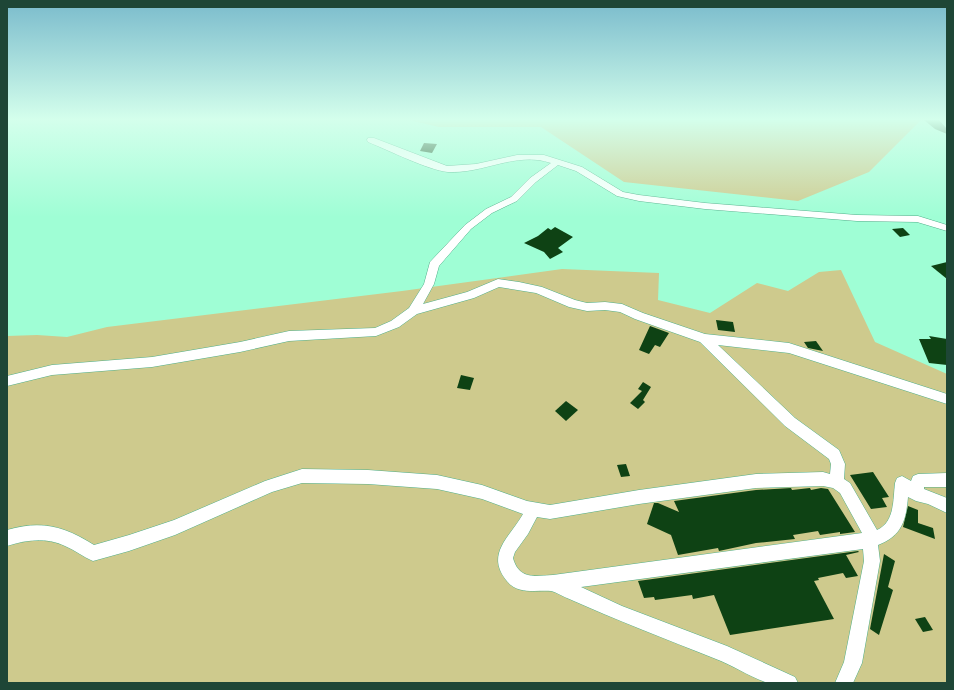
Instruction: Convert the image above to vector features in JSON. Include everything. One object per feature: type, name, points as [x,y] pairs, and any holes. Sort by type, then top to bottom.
[{"type":"street","points":[[401,152],[448,169],[479,167],[525,157],[547,157],[579,169],[606,187],[620,194],[639,198],[705,206],[857,218],[918,219],[947,228]]},
{"type":"street","points":[[7,381],[52,370],[152,362],[240,347],[289,336],[376,332],[395,324],[413,310],[429,284],[434,265],[468,227],[489,211],[514,199],[534,180],[558,162]]},
{"type":"street","points":[[413,310],[470,295],[498,283],[538,290],[573,304],[587,307],[605,306],[622,308],[639,316],[704,339],[789,348],[947,399]]},
{"type":"street","points":[[704,339],[790,422],[834,455],[838,464],[836,482]]},
{"type":"street","points":[[7,538],[30,532],[52,532],[74,540],[93,553],[129,543],[162,531],[270,486],[302,476],[368,477],[437,482],[482,492],[533,509],[550,512],[639,497],[756,481],[823,479],[836,482],[845,488],[869,529],[872,561],[853,663],[844,683]]},
{"type":"street","points":[[916,494],[918,482],[942,479],[947,480]]},
{"type":"street","points":[[533,509],[523,529],[509,548],[505,558],[512,575],[528,584],[553,583],[869,540],[889,532],[896,523],[902,483],[916,494],[930,497],[947,506]]},
{"type":"street","points":[[553,583],[619,613],[721,652],[788,683]]},
{"type":"shaded area","points":[[579,152],[889,152],[869,172],[798,201],[624,182]]},
{"type":"shaded area","points":[[562,269],[659,273],[658,300],[710,313],[757,283],[788,291],[819,272],[841,270],[875,342],[947,374],[947,683],[7,683],[7,336],[37,335],[67,337],[107,327],[402,291]]},
{"type":"building","points":[[555,227],[573,237],[558,248],[563,252],[550,259],[544,252],[524,243],[538,236],[548,228],[551,230]]},
{"type":"building","points":[[903,228],[910,235],[900,237],[892,229]]},
{"type":"building","points":[[947,262],[947,279],[931,266]]},
{"type":"building","points":[[716,320],[733,322],[735,332],[718,330]]},
{"type":"building","points":[[650,326],[669,333],[660,347],[655,345],[649,354],[639,350]]},
{"type":"building","points":[[929,336],[947,339],[947,365],[929,363],[919,339],[931,339]]},
{"type":"building","points":[[816,341],[823,351],[808,348],[804,342]]},
{"type":"building","points":[[461,375],[474,378],[470,390],[457,388]]},
{"type":"building","points":[[643,382],[651,387],[643,400],[645,402],[638,409],[630,403],[642,391],[638,389]]},
{"type":"building","points":[[566,401],[578,410],[566,421],[555,411]]},
{"type":"building","points":[[626,464],[630,476],[621,477],[617,465]]},
{"type":"building","points":[[873,472],[889,497],[882,498],[887,507],[871,509],[850,475]]},
{"type":"building","points":[[791,488],[792,490],[810,488],[811,490],[821,488],[828,489],[855,532],[840,534],[840,532],[820,535],[818,531],[793,535],[795,539],[756,543],[719,551],[718,548],[678,555],[671,535],[647,524],[654,503],[658,503],[679,512],[674,501],[756,490]]},
{"type":"building","points":[[908,506],[918,510],[918,523],[933,528],[935,539],[903,527]]},
{"type":"building","points":[[859,552],[846,555],[858,576],[846,578],[843,573],[818,578],[819,580],[814,581],[834,619],[730,635],[714,595],[693,599],[692,595],[655,600],[654,597],[644,598],[638,581]]},
{"type":"building","points":[[884,554],[895,561],[888,587],[893,590],[879,635],[870,629]]},
{"type":"building","points":[[925,617],[933,630],[923,632],[915,619]]}]
